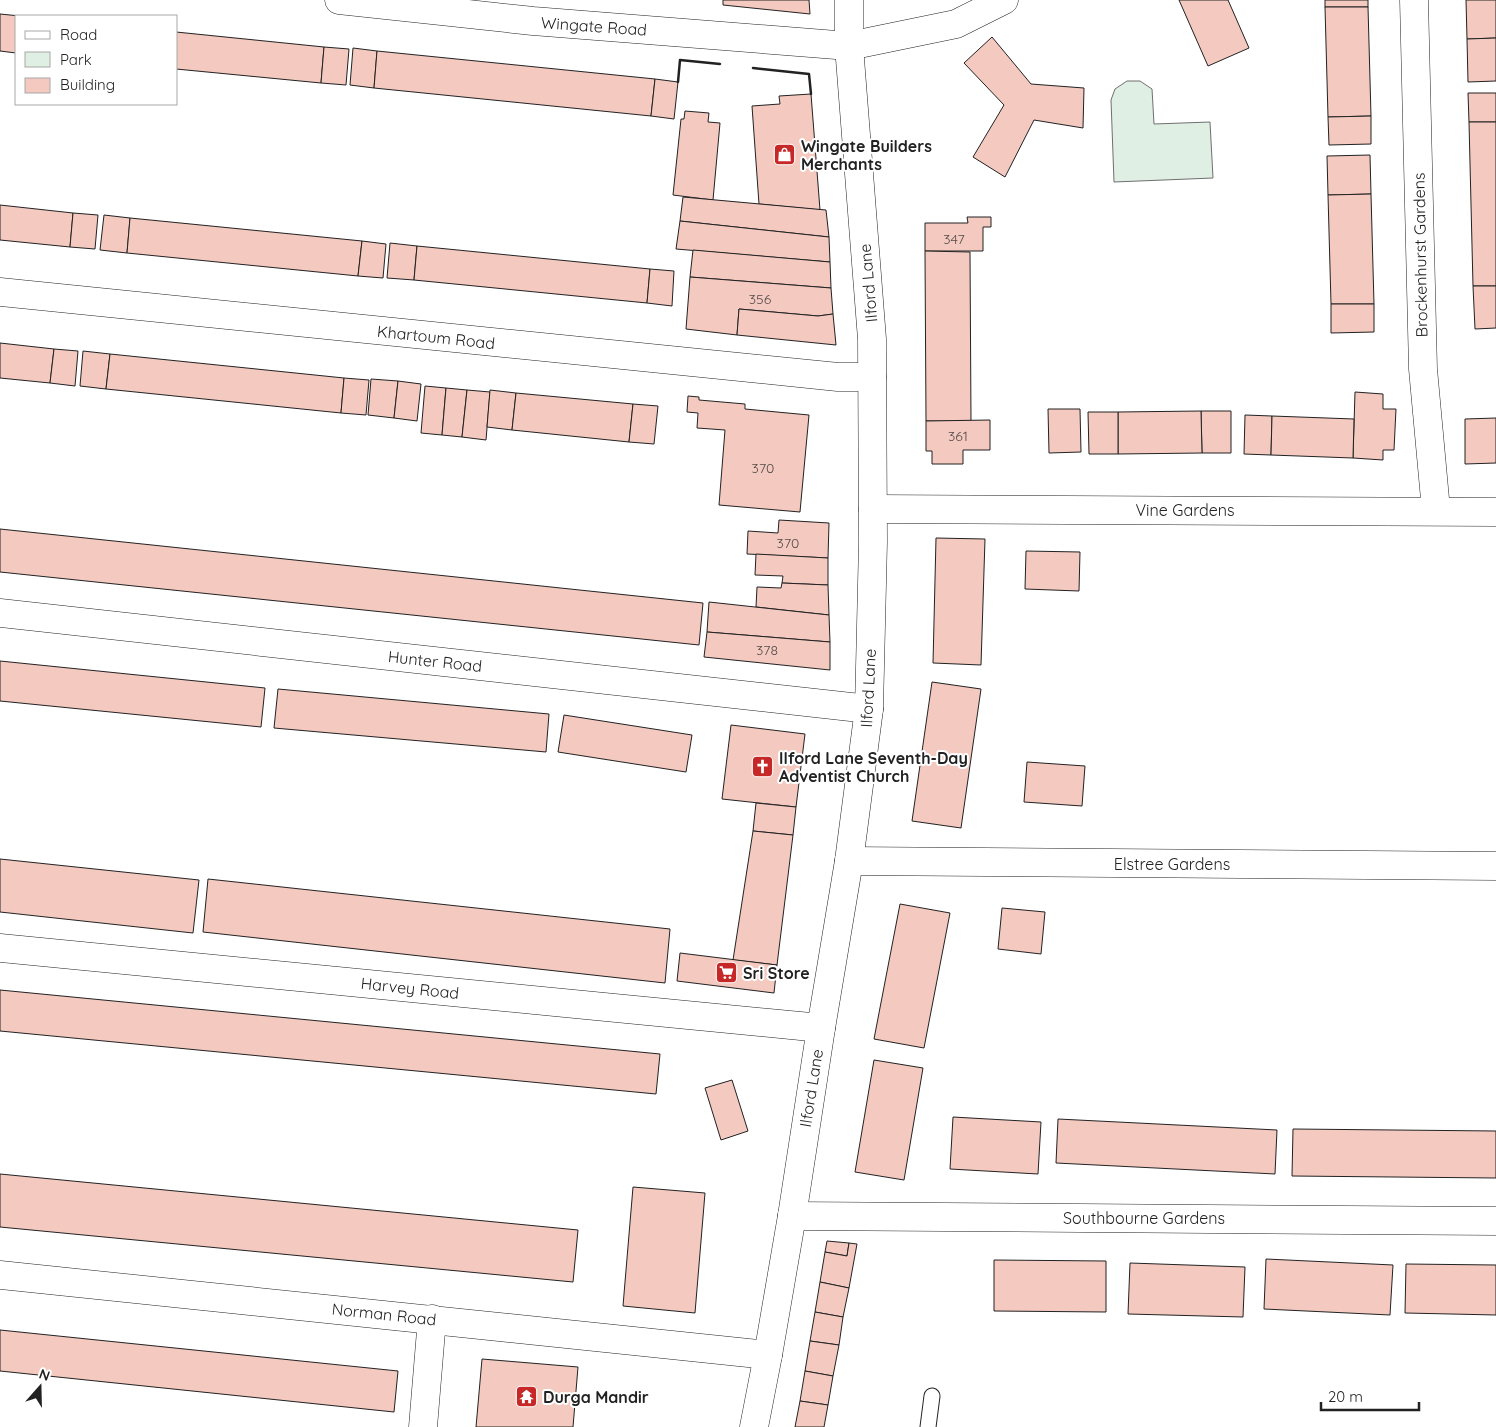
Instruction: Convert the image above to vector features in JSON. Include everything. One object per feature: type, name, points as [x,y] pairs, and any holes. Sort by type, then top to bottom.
[{"type":"street","name":"Wingate Road","points":[[339,0],[533,22],[849,46],[956,24],[1004,0]]},
{"type":"street","name":"Ilford Lane","points":[[754,1427],[792,1216],[820,1028],[849,861],[870,709],[873,510],[872,339],[849,46],[849,0]]},
{"type":"street","name":"Brockenhurst Gardens","points":[[1414,0],[1423,369],[1436,510]]},
{"type":"street","name":"Khartoum Road","points":[[0,292],[838,377],[872,376]]},
{"type":"street","name":"Vine Gardens","points":[[873,510],[1436,510],[1496,512]]},
{"type":"street","name":"Hunter Road","points":[[0,613],[870,709]]},
{"type":"street","name":"Elstree Gardens","points":[[849,861],[1496,866]]},
{"type":"street","name":"Harvey Road","points":[[0,948],[820,1028]]},
{"type":"street","name":"Southbourne Gardens","points":[[792,1216],[1496,1221]]},
{"type":"street","name":"Norman Road","points":[[0,1275],[768,1355]]},
{"type":"street","points":[[423,1427],[432,1319]]},
{"type":"lane","points":[[928,1427],[932,1396]]},
{"type":"green space","points":[[1127,81],[1140,81],[1152,89],[1154,124],[1210,122],[1213,178],[1114,182],[1111,100],[1115,89]]},
{"type":"building","points":[[723,0],[809,0],[810,14],[723,5]]},
{"type":"building","points":[[1179,0],[1228,0],[1249,48],[1208,66]]},
{"type":"building","points":[[1325,0],[1368,0],[1368,7],[1325,7]]},
{"type":"building","points":[[1466,0],[1496,0],[1496,38],[1467,39]]},
{"type":"building","points":[[1325,7],[1368,7],[1371,116],[1328,117]]},
{"type":"building","points":[[0,14],[15,16],[15,53],[0,51]]},
{"type":"building","points":[[178,32],[324,47],[321,83],[178,69]]},
{"type":"building","points":[[992,37],[1031,84],[1084,88],[1083,128],[1034,120],[1005,177],[973,157],[1004,105],[964,63]]},
{"type":"building","points":[[1496,38],[1496,81],[1468,82],[1467,39]]},
{"type":"building","points":[[324,47],[349,49],[346,85],[321,83]]},
{"type":"building","points":[[353,48],[377,51],[374,88],[350,85]]},
{"type":"building","points":[[377,51],[655,79],[651,116],[374,88]]},
{"type":"building","points":[[655,79],[678,82],[674,119],[651,116]]},
{"type":"building","points":[[1468,93],[1496,93],[1496,122],[1469,122]]},
{"type":"building","name":"Wingate Builders Merchants","points":[[811,94],[820,210],[759,204],[752,106],[780,104],[779,96]]},
{"type":"building","points":[[685,111],[709,113],[708,122],[720,123],[713,200],[673,195],[681,119],[684,119]]},
{"type":"building","points":[[1371,116],[1371,144],[1329,145],[1328,117]]},
{"type":"building","points":[[1469,122],[1496,122],[1496,286],[1473,286]]},
{"type":"building","points":[[1370,155],[1371,194],[1328,195],[1327,156]]},
{"type":"building","points":[[1371,194],[1374,304],[1331,304],[1328,195]]},
{"type":"building","points":[[683,197],[826,210],[829,237],[680,221]]},
{"type":"building","points":[[0,205],[73,213],[70,247],[0,240]]},
{"type":"building","points":[[73,213],[98,215],[95,249],[70,247]]},
{"type":"building","points":[[104,215],[130,218],[127,253],[100,250]]},
{"type":"building","points":[[967,217],[991,217],[991,227],[983,227],[983,251],[925,251],[925,223],[968,223]]},
{"type":"building","points":[[130,218],[362,241],[358,276],[127,253]]},
{"type":"building","points":[[680,221],[829,237],[830,262],[676,249]]},
{"type":"building","points":[[362,241],[386,244],[383,278],[358,276]]},
{"type":"building","points":[[390,243],[417,246],[414,280],[387,278]]},
{"type":"building","points":[[417,246],[650,269],[647,303],[414,280]]},
{"type":"building","points":[[693,250],[830,262],[831,288],[690,277]]},
{"type":"building","points":[[925,251],[970,252],[971,421],[926,421]]},
{"type":"building","points":[[650,269],[674,271],[672,306],[647,303]]},
{"type":"building","points":[[690,277],[831,288],[833,314],[818,316],[739,309],[737,335],[686,329]]},
{"type":"building","points":[[1473,286],[1496,286],[1496,328],[1475,329]]},
{"type":"building","points":[[1331,304],[1374,304],[1374,332],[1331,333]]},
{"type":"building","points":[[739,309],[818,316],[833,314],[836,345],[737,335]]},
{"type":"building","points":[[0,343],[54,349],[50,383],[0,378]]},
{"type":"building","points":[[54,349],[78,351],[75,386],[50,383]]},
{"type":"building","points":[[83,351],[110,354],[106,389],[80,386]]},
{"type":"building","points":[[110,354],[344,378],[341,413],[106,389]]},
{"type":"building","points":[[344,378],[369,380],[366,415],[341,413]]},
{"type":"building","points":[[371,379],[398,381],[394,418],[368,415]]},
{"type":"building","points":[[398,381],[421,384],[417,421],[394,418]]},
{"type":"building","points":[[425,386],[446,388],[442,435],[421,433]]},
{"type":"building","points":[[446,388],[467,390],[462,437],[442,435]]},
{"type":"building","points":[[467,390],[490,392],[486,440],[462,437]]},
{"type":"building","points":[[490,390],[516,393],[512,430],[487,427]]},
{"type":"building","points":[[1355,392],[1383,394],[1383,409],[1396,409],[1394,450],[1383,450],[1383,460],[1353,458]]},
{"type":"building","points":[[516,393],[633,404],[629,442],[512,430]]},
{"type":"building","points":[[688,396],[699,397],[699,400],[745,404],[745,409],[809,415],[800,512],[719,505],[725,430],[697,428],[698,413],[687,412]]},
{"type":"building","points":[[633,404],[658,406],[654,444],[629,442]]},
{"type":"building","points":[[1048,409],[1080,409],[1081,452],[1049,453]]},
{"type":"building","points":[[1201,411],[1231,411],[1231,453],[1202,453]]},
{"type":"building","points":[[1201,411],[1202,453],[1118,454],[1118,412]]},
{"type":"building","points":[[1088,412],[1118,412],[1118,454],[1089,454]]},
{"type":"building","points":[[1245,415],[1272,416],[1271,455],[1244,454]]},
{"type":"building","points":[[1272,416],[1354,419],[1353,458],[1271,455]]},
{"type":"building","points":[[1496,418],[1496,463],[1465,464],[1465,419]]},
{"type":"building","points":[[990,420],[990,450],[963,450],[963,464],[932,464],[932,451],[926,451],[926,421]]},
{"type":"building","points":[[779,520],[829,523],[828,558],[747,554],[748,531],[778,533]]},
{"type":"building","points":[[0,529],[703,603],[699,645],[0,572]]},
{"type":"building","points":[[936,538],[985,539],[981,665],[933,663]]},
{"type":"building","points":[[1026,551],[1080,552],[1079,591],[1025,589]]},
{"type":"building","points":[[756,554],[828,558],[828,585],[782,583],[783,576],[755,575]]},
{"type":"building","points":[[782,583],[828,585],[829,615],[756,607],[757,587],[781,588]]},
{"type":"building","points":[[709,602],[829,615],[830,642],[707,632]]},
{"type":"building","points":[[707,632],[830,642],[830,670],[704,657]]},
{"type":"building","points":[[0,661],[265,688],[261,727],[0,701]]},
{"type":"building","points":[[932,682],[981,689],[961,828],[912,821]]},
{"type":"building","points":[[278,689],[549,714],[546,752],[274,728]]},
{"type":"building","points":[[564,715],[692,735],[686,772],[558,752]]},
{"type":"building","name":"Ilford Lane Seventh-Day Adventist Church","points":[[731,725],[805,734],[796,807],[722,799]]},
{"type":"building","points":[[1027,762],[1085,766],[1082,806],[1024,802]]},
{"type":"building","points":[[756,803],[796,807],[793,835],[753,831]]},
{"type":"building","points":[[753,831],[793,835],[777,965],[733,960]]},
{"type":"building","points":[[0,859],[199,880],[193,933],[0,912]]},
{"type":"building","points":[[208,879],[670,929],[665,983],[203,932]]},
{"type":"building","points":[[900,904],[950,913],[924,1048],[874,1039]]},
{"type":"building","points":[[1002,908],[1045,912],[1041,954],[998,949]]},
{"type":"building","name":"Sri Store","points":[[680,953],[777,965],[774,993],[677,981]]},
{"type":"building","points":[[0,990],[660,1054],[656,1094],[0,1031]]},
{"type":"building","points":[[874,1060],[923,1068],[904,1180],[855,1172]]},
{"type":"building","points":[[732,1080],[748,1131],[721,1140],[705,1088]]},
{"type":"building","points":[[953,1117],[1041,1122],[1038,1174],[950,1169]]},
{"type":"building","points":[[1058,1119],[1277,1130],[1275,1174],[1056,1163]]},
{"type":"building","points":[[1293,1129],[1496,1131],[1496,1178],[1292,1176]]},
{"type":"building","points":[[0,1174],[578,1230],[573,1282],[0,1227]]},
{"type":"building","points":[[633,1187],[705,1193],[695,1313],[623,1306]]},
{"type":"building","points":[[827,1241],[849,1243],[847,1256],[825,1252]]},
{"type":"building","points":[[849,1243],[857,1244],[849,1288],[820,1282],[825,1252],[847,1256]]},
{"type":"building","points":[[1266,1259],[1393,1265],[1390,1315],[1264,1309]]},
{"type":"building","points":[[994,1260],[1106,1261],[1106,1312],[994,1311]]},
{"type":"building","points":[[1130,1263],[1245,1267],[1243,1317],[1128,1314]]},
{"type":"building","points":[[1406,1264],[1496,1265],[1496,1315],[1405,1313]]},
{"type":"building","points":[[820,1282],[849,1288],[843,1317],[815,1312]]},
{"type":"building","points":[[815,1312],[843,1317],[839,1345],[810,1341]]},
{"type":"building","points":[[0,1330],[398,1371],[394,1412],[0,1371]]},
{"type":"building","points":[[810,1341],[839,1345],[833,1376],[805,1371]]},
{"type":"building","name":"Durga Mandir","points":[[482,1359],[578,1367],[573,1427],[476,1427]]},
{"type":"building","points":[[805,1371],[833,1376],[828,1405],[800,1401]]},
{"type":"building","points":[[800,1401],[828,1405],[824,1427],[795,1427]]},
{"type":"wall","points":[[678,82],[680,60],[720,64]]},
{"type":"wall","points":[[753,68],[809,74],[811,94]]},
{"type":"place","name":"Wingate Builders Merchants","points":[[785,155]]},
{"type":"place","name":"Ilford Lane Seventh-Day Adventist Church","points":[[763,767]]},
{"type":"place","name":"Sri Store","points":[[727,973]]},
{"type":"place","name":"Durga Mandir","points":[[527,1397]]}]
